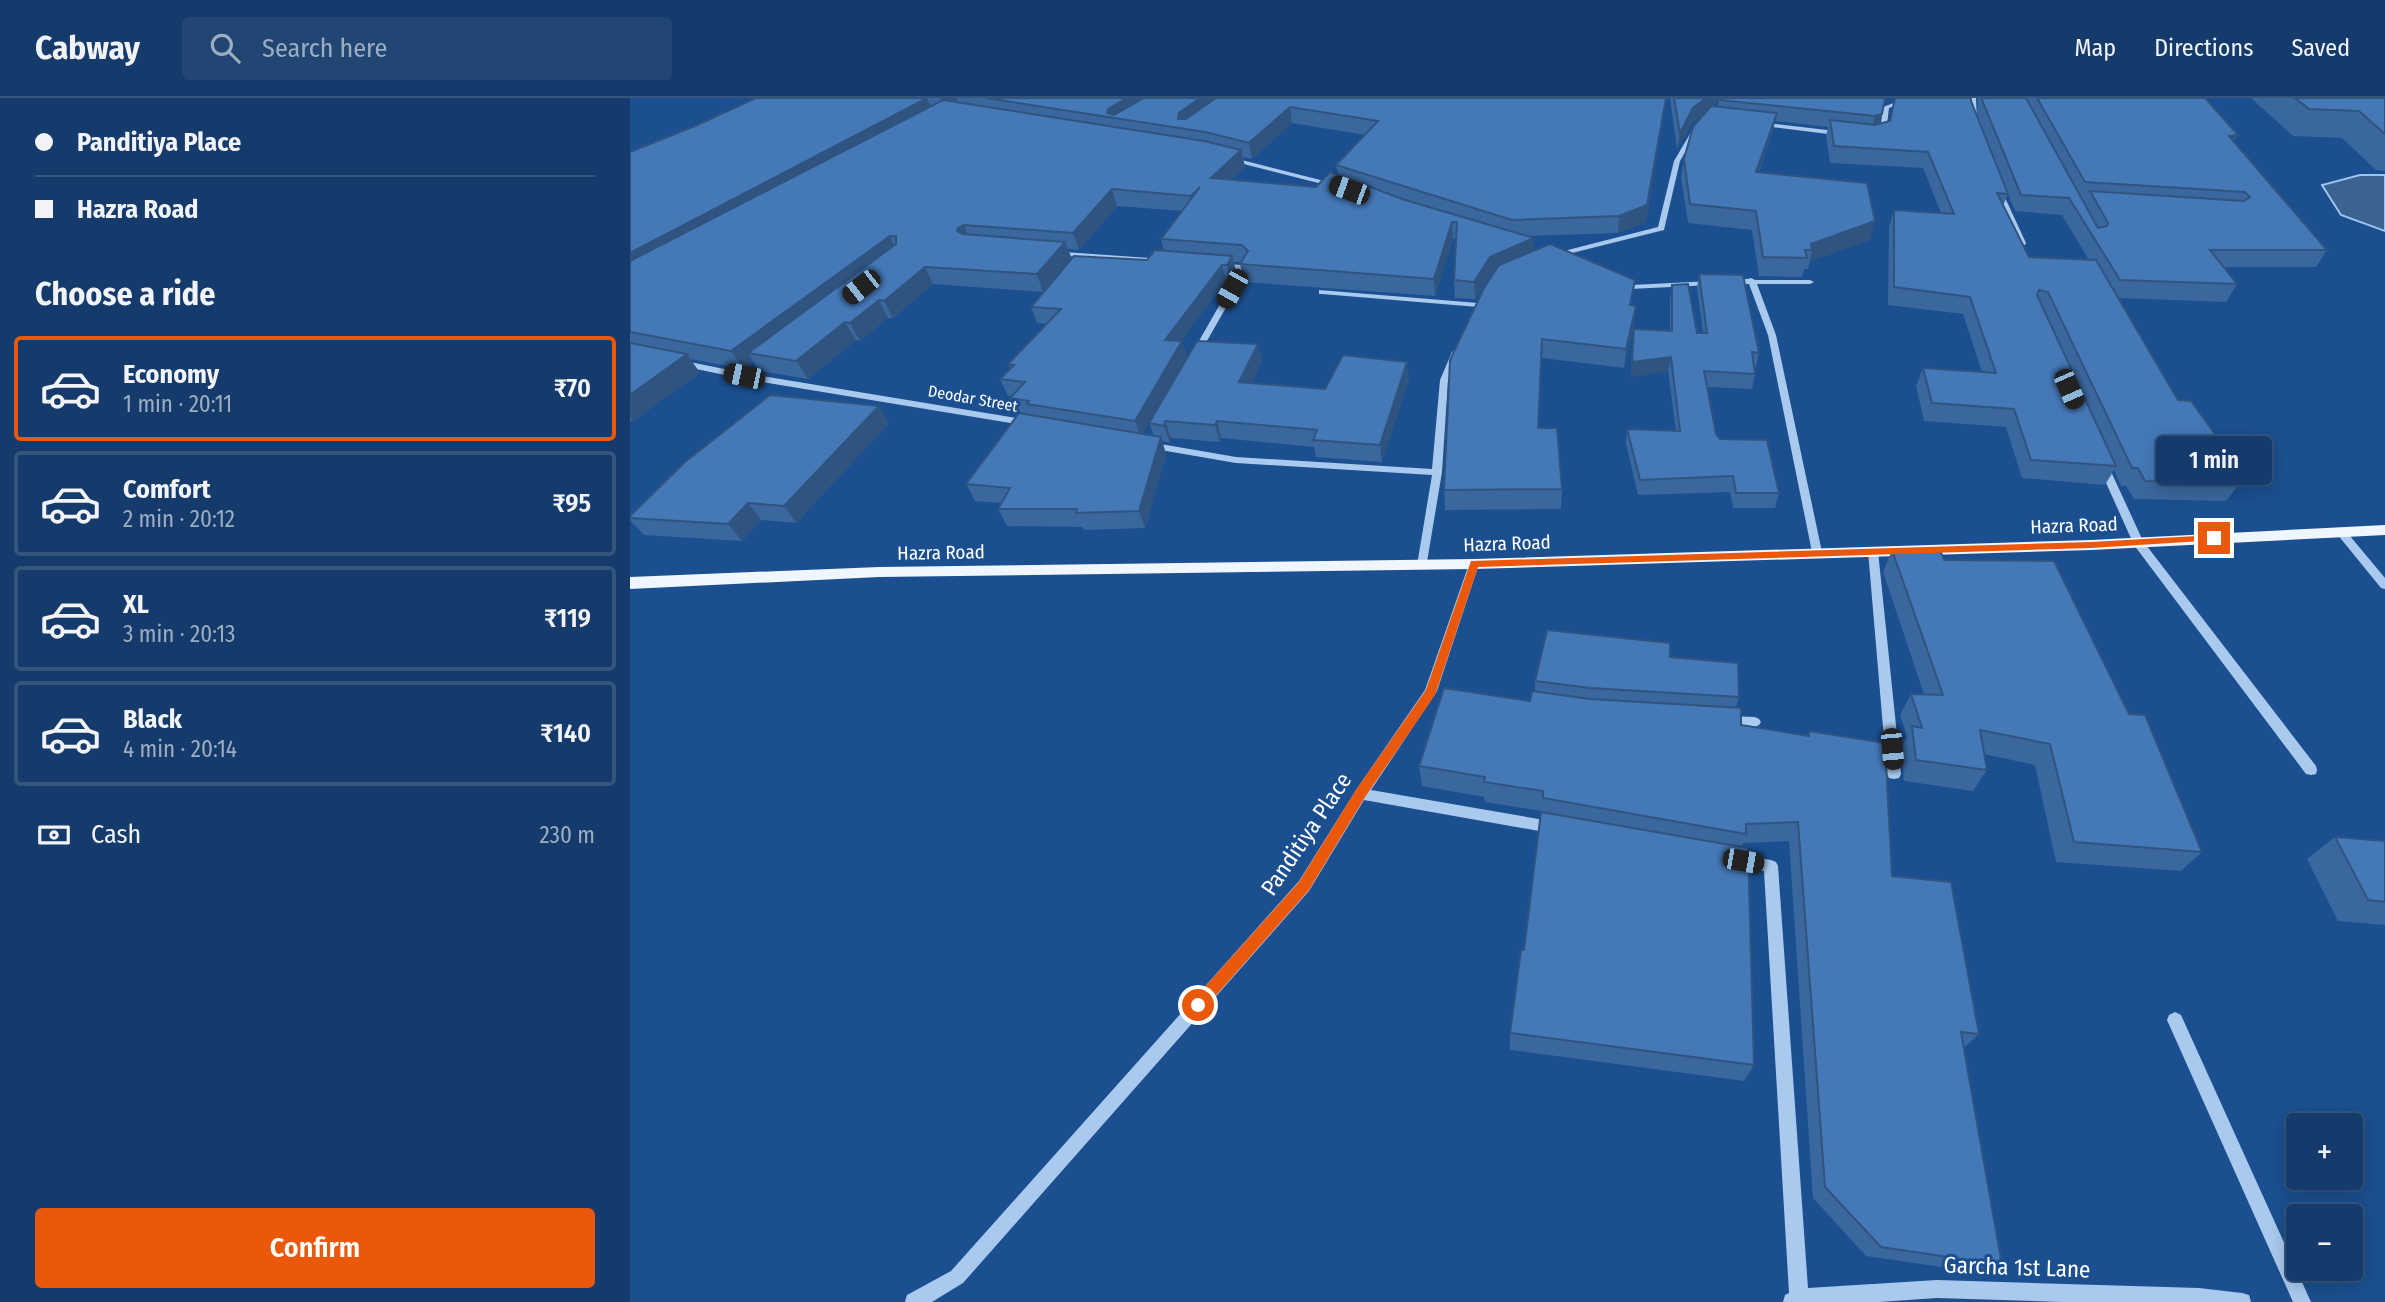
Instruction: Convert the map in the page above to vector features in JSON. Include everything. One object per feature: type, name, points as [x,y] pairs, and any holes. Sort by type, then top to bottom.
[{"type":"main road","name":"Hazra Road","points":[[630,583],[879,572],[1474,564],[2138,542],[2385,530]]},
{"type":"street","points":[[1973,98],[1971,116],[1976,129]]},
{"type":"street","points":[[1877,100],[1902,100]]},
{"type":"street","points":[[1871,136],[1883,133],[1886,107],[1902,100]]},
{"type":"street","points":[[1543,255],[1556,255],[1661,228],[1677,162],[1695,127],[1705,118]]},
{"type":"street","points":[[1746,123],[1847,134]]},
{"type":"street","points":[[1221,157],[1352,191]]},
{"type":"street","points":[[1994,179],[2022,243]]},
{"type":"street","points":[[1040,252],[1176,262]]},
{"type":"street","points":[[1556,255],[1568,261]]},
{"type":"street","points":[[1192,362],[1245,267],[1217,265]]},
{"type":"street","points":[[1605,277],[1630,287],[1751,281],[1810,282]]},
{"type":"street","points":[[1751,281],[1772,335],[1817,552]]},
{"type":"street","points":[[1322,292],[1479,302],[1472,317]]},
{"type":"street","points":[[1422,565],[1437,472],[1444,380],[1461,342]]},
{"type":"street","name":"Deodar Street","points":[[668,360],[744,376],[1038,425]]},
{"type":"street","points":[[744,376],[754,369]]},
{"type":"street","points":[[1145,444],[1152,432]]},
{"type":"street","points":[[1132,442],[1236,460],[1437,472]]},
{"type":"street","points":[[2098,453],[2138,542],[2311,770]]},
{"type":"street","points":[[2341,532],[2385,585]]},
{"type":"street","points":[[1873,551],[1894,774]]},
{"type":"street","name":"Panditiya Place","points":[[914,1302],[957,1277],[1304,886],[1361,794],[1438,692],[1474,564]]},
{"type":"street","points":[[1713,720],[1755,722]]},
{"type":"street","points":[[1361,794],[1566,830]]},
{"type":"street","points":[[1716,856],[1771,866],[1795,1300]]},
{"type":"street","points":[[2175,1020],[2302,1302]]},
{"type":"street","name":"Garcha 1st Lane","points":[[1795,1300],[1937,1289],[2242,1302]]},
{"type":"water","points":[[2360,175],[2385,175],[2385,231],[2341,215],[2322,185]]},
{"type":"building","points":[[756,98],[927,98],[630,253],[630,152]]},
{"type":"building","points":[[986,98],[1127,98],[1108,109],[1107,113],[1114,115],[1144,98],[1200,98],[1179,113],[1178,119],[1186,119],[1216,98],[1666,98],[1647,205],[1619,216],[1512,220],[1336,165],[1378,121],[1290,107],[1249,143],[1205,132]]},
{"type":"building","points":[[1674,98],[1706,98],[1693,108],[1680,133]]},
{"type":"building","points":[[1885,98],[1882,114],[1875,116],[1720,100]]},
{"type":"building","points":[[1895,98],[1971,98],[2008,194],[1997,193],[2029,257],[2096,260],[2178,400],[2191,401],[2217,437],[2207,437],[2240,483],[2145,481],[2138,468],[2132,468],[2048,292],[2039,290],[2037,295],[2116,466],[2031,460],[2014,409],[1932,403],[1923,368],[1996,373],[1970,297],[1894,287],[1894,210],[1954,214],[1928,152],[1834,146],[1830,120],[1875,125],[1890,121]]},
{"type":"building","points":[[1982,98],[2026,98],[2098,228],[2107,226],[2108,223],[2090,191],[2244,201],[2250,197],[2245,192],[2085,182],[2037,98],[2205,98],[2238,135],[2229,136],[2327,250],[2210,250],[2237,284],[2120,280],[2069,198],[2021,195]]},
{"type":"building","points":[[2295,98],[2385,98],[2385,134],[2359,111],[2309,109]]},
{"type":"building","points":[[943,100],[1204,141],[1241,150],[1211,178],[1316,187],[1330,172],[1405,200],[1534,238],[1490,257],[1474,282],[1454,280],[1457,222],[1452,222],[1434,279],[1240,264],[1248,251],[1242,245],[1161,239],[1200,187],[1191,196],[1112,189],[1073,233],[964,225],[958,228],[957,231],[963,234],[1065,242],[1037,274],[925,267],[884,301],[879,300],[850,323],[845,322],[796,361],[748,353],[896,244],[896,236],[890,236],[731,351],[630,332],[630,261]]},
{"type":"building","points":[[1711,106],[1777,113],[1756,172],[1867,183],[1875,221],[1811,244],[1812,250],[1805,250],[1807,258],[1763,257],[1756,211],[1690,204],[1684,159],[1693,127]]},
{"type":"building","points":[[1550,244],[1635,280],[1630,305],[1636,306],[1626,349],[1542,339],[1538,428],[1557,428],[1562,489],[1444,490],[1450,360],[1484,288],[1499,265]]},
{"type":"building","points":[[1155,250],[1232,256],[1227,265],[1222,265],[1165,340],[1182,341],[1135,421],[1027,404],[1029,401],[1010,398],[1025,382],[1000,379],[1014,365],[1008,364],[1061,309],[1031,307],[1074,256],[1147,260]]},
{"type":"building","points":[[1699,274],[1743,275],[1759,353],[1752,352],[1755,374],[1704,371],[1716,434],[1720,439],[1767,440],[1779,493],[1736,493],[1733,476],[1640,480],[1627,429],[1680,431],[1671,357],[1632,362],[1634,329],[1672,331],[1672,285],[1688,284],[1697,333],[1707,333]]},
{"type":"building","points":[[1197,341],[1258,344],[1239,382],[1325,389],[1343,355],[1407,362],[1380,445],[1313,440],[1317,430],[1217,421],[1215,425],[1165,421],[1164,426],[1149,423]]},
{"type":"building","points":[[630,343],[687,354],[630,395]]},
{"type":"building","points":[[770,395],[879,406],[784,506],[748,503],[728,524],[630,518],[685,462]]},
{"type":"building","points":[[1019,413],[1161,437],[1139,511],[1076,513],[1077,509],[998,509],[1010,488],[966,484]]},
{"type":"building","points":[[1892,550],[1940,550],[1944,560],[2054,561],[2129,714],[2145,715],[2202,852],[2074,842],[2050,744],[1980,730],[1987,770],[1916,760],[1912,726],[1922,728],[1911,694],[1943,695]]},
{"type":"building","points":[[1547,630],[1670,643],[1670,657],[1738,663],[1739,697],[1590,688],[1535,681]]},
{"type":"building","points":[[1444,688],[1530,701],[1532,691],[1590,699],[1741,708],[1741,725],[1809,736],[1809,731],[1885,743],[1892,876],[1951,882],[1979,1034],[1961,1032],[2002,1265],[1881,1247],[1825,1187],[1798,822],[1746,824],[1746,834],[1543,798],[1543,791],[1484,782],[1485,777],[1419,766]]},
{"type":"building","points":[[1541,812],[1748,848],[1754,1065],[1510,1033],[1521,950],[1524,950]]},
{"type":"building","points":[[2335,837],[2385,841],[2385,902],[2368,900]]},
{"type":"route","points":[[1198,1005],[1304,886],[1361,794],[1431,691],[1474,564],[2091,545],[2214,538]]}]
